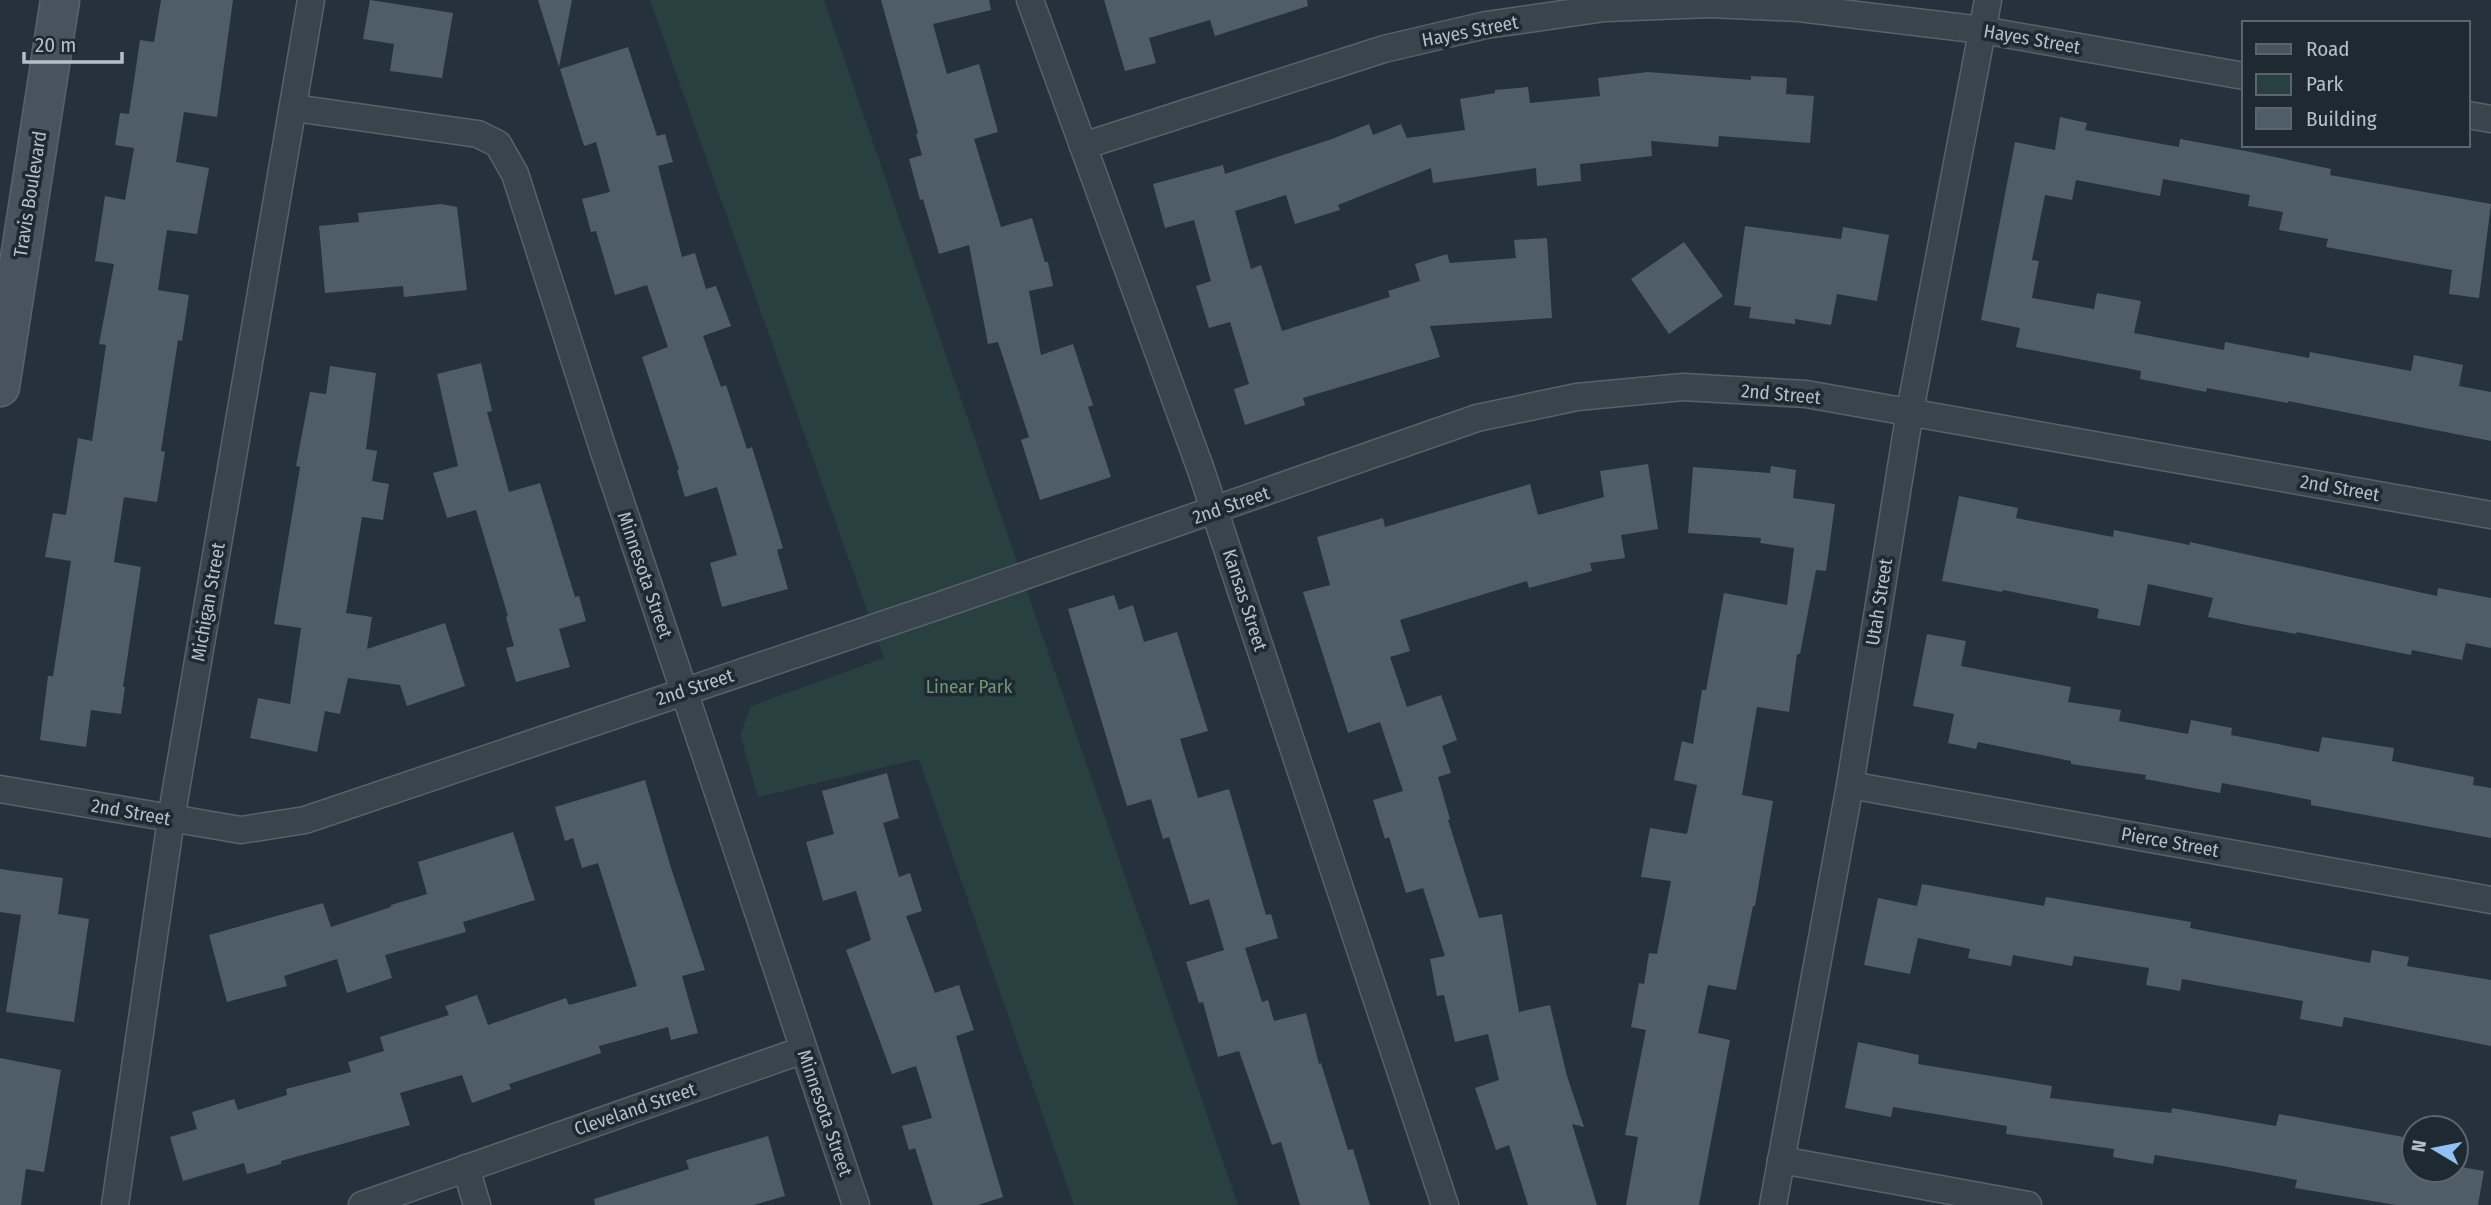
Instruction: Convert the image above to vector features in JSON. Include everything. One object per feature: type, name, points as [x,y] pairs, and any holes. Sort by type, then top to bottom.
[{"type":"main road","name":"Travis Boulevard","points":[[0,387],[60,0]]},
{"type":"street","name":"Michigan Street","points":[[115,1205],[171,819],[311,0]]},
{"type":"street","name":"Kansas Street","points":[[1030,0],[1215,511],[1445,1205]]},
{"type":"street","name":"Utah Street","points":[[1773,1205],[1850,785],[1910,411],[1988,0]]},
{"type":"street","name":"Hayes Street","points":[[1083,146],[1384,49],[1486,25],[1605,8],[1711,5],[1799,8],[1982,30],[2242,76]]},
{"type":"street","name":"Minnesota Street","points":[[294,108],[478,134],[498,144],[514,174],[603,449],[856,1205]]},
{"type":"street","points":[[2470,115],[2491,119]]},
{"type":"street","name":"2nd Street","points":[[0,789],[241,830],[305,820],[1215,511],[1477,418],[1577,397],[1683,387],[1806,394],[2491,515]]},
{"type":"street","name":"Pierce Street","points":[[1850,785],[2491,900]]},
{"type":"street","name":"Cleveland Street","points":[[362,1205],[803,1050]]},
{"type":"street","points":[[1781,1160],[2028,1205]]},
{"type":"street","points":[[466,1168],[477,1205]]},
{"type":"green space","name":"Linear Park","points":[[650,0],[824,0],[1238,1205],[1074,1205],[919,759],[758,797],[740,734],[751,706],[884,658]]},
{"type":"building","points":[[161,0],[233,0],[217,117],[184,112],[176,162],[209,168],[197,234],[167,230],[158,290],[189,295],[182,341],[178,340],[161,451],[165,452],[157,502],[124,497],[114,562],[141,567],[121,714],[91,710],[86,747],[40,740],[48,676],[53,676],[71,561],[45,557],[53,513],[66,515],[78,438],[92,441],[106,345],[99,344],[114,264],[95,261],[105,196],[125,200],[134,148],[115,145],[120,113],[129,114],[140,40],[154,42]]},
{"type":"building","points":[[370,0],[453,13],[442,78],[390,71],[394,44],[363,39]]},
{"type":"building","points":[[538,0],[572,0],[559,67]]},
{"type":"building","points":[[881,0],[989,0],[991,10],[933,24],[947,74],[979,64],[998,132],[974,139],[1001,227],[1032,218],[1045,262],[1048,262],[1053,286],[1029,291],[1041,355],[1073,344],[1093,405],[1088,407],[1111,477],[1040,500],[1021,440],[1029,437],[998,342],[988,344],[969,245],[939,254],[923,199],[920,200],[909,159],[922,155],[916,134],[918,133]]},
{"type":"building","points":[[1104,0],[1307,0],[1308,6],[1215,36],[1210,20],[1149,38],[1156,63],[1125,71]]},
{"type":"building","points":[[628,47],[657,136],[665,134],[673,162],[658,166],[682,257],[695,253],[706,289],[716,286],[731,326],[703,336],[721,387],[726,385],[747,449],[752,447],[783,548],[777,550],[788,589],[722,607],[710,563],[737,555],[717,487],[685,497],[677,470],[679,469],[642,357],[668,347],[647,285],[615,295],[596,231],[591,232],[582,199],[610,192],[596,142],[584,146],[560,69]]},
{"type":"building","points":[[1648,72],[1751,80],[1751,76],[1787,78],[1786,94],[1814,96],[1810,143],[1719,136],[1718,147],[1651,141],[1652,156],[1580,164],[1581,181],[1537,186],[1536,168],[1433,183],[1431,168],[1338,205],[1340,210],[1295,224],[1286,195],[1235,211],[1251,269],[1261,265],[1282,331],[1390,297],[1388,291],[1420,281],[1415,264],[1447,254],[1450,263],[1516,258],[1514,240],[1547,238],[1552,318],[1430,326],[1440,357],[1303,398],[1305,405],[1245,425],[1234,389],[1249,384],[1230,322],[1209,328],[1196,286],[1211,281],[1194,220],[1165,228],[1153,184],[1223,165],[1225,174],[1369,124],[1373,135],[1401,124],[1407,138],[1465,130],[1460,99],[1495,93],[1495,90],[1528,87],[1530,103],[1600,96],[1598,78]]},
{"type":"building","points":[[2060,117],[2087,123],[2085,130],[2179,147],[2180,139],[2331,169],[2330,175],[2491,204],[2479,298],[2449,294],[2452,270],[2326,247],[2328,239],[2279,230],[2283,212],[2248,206],[2250,195],[2163,179],[2160,196],[2076,180],[2072,200],[2045,195],[2032,260],[2039,261],[2032,298],[2094,309],[2097,293],[2141,301],[2134,333],[2224,350],[2225,342],[2309,358],[2310,352],[2411,371],[2414,355],[2463,365],[2459,386],[2491,392],[2491,441],[2288,401],[2207,388],[2206,392],[2140,379],[2141,371],[2016,347],[2020,328],[1981,320],[2015,142],[2055,150]]},
{"type":"building","points":[[441,204],[457,207],[467,290],[404,297],[403,286],[325,293],[319,226],[359,222],[358,213]]},
{"type":"building","points":[[1745,226],[1841,239],[1843,227],[1889,235],[1877,301],[1837,294],[1831,325],[1795,319],[1795,324],[1749,318],[1751,307],[1734,305]]},
{"type":"building","points":[[1684,242],[1723,296],[1669,334],[1631,279]]},
{"type":"building","points":[[481,363],[492,411],[487,412],[509,492],[540,483],[575,597],[579,596],[586,621],[559,629],[570,667],[516,682],[506,648],[514,646],[506,617],[508,616],[476,510],[447,518],[433,473],[458,466],[437,374]]},
{"type":"building","points":[[330,366],[376,373],[366,449],[377,451],[372,481],[389,484],[383,520],[362,517],[346,613],[372,617],[367,649],[445,623],[465,686],[407,706],[400,685],[348,678],[340,714],[325,711],[317,752],[250,738],[258,698],[290,704],[301,628],[274,624],[300,467],[296,466],[310,392],[326,394]]},
{"type":"building","points":[[1648,464],[1658,529],[1621,535],[1625,558],[1590,563],[1592,571],[1529,588],[1527,581],[1400,620],[1410,651],[1390,657],[1407,707],[1441,695],[1457,740],[1442,746],[1451,773],[1438,777],[1450,819],[1448,820],[1479,918],[1502,914],[1519,1012],[1550,1005],[1567,1076],[1584,1127],[1572,1124],[1597,1205],[1528,1205],[1509,1145],[1496,1150],[1475,1088],[1499,1080],[1488,1034],[1455,1042],[1444,995],[1437,996],[1430,959],[1445,956],[1423,888],[1406,893],[1389,837],[1385,839],[1373,800],[1403,791],[1380,722],[1348,733],[1303,592],[1330,585],[1317,537],[1383,518],[1385,527],[1530,484],[1538,515],[1604,497],[1600,471]]},
{"type":"building","points":[[1771,466],[1796,470],[1793,498],[1835,504],[1826,571],[1816,570],[1800,654],[1797,654],[1789,712],[1757,707],[1742,795],[1773,801],[1755,906],[1736,990],[1708,985],[1698,1033],[1730,1040],[1699,1205],[1626,1205],[1638,1137],[1625,1135],[1646,1030],[1631,1027],[1639,983],[1644,984],[1649,953],[1657,954],[1671,881],[1641,877],[1650,828],[1687,834],[1697,785],[1674,780],[1682,741],[1693,744],[1724,593],[1787,605],[1794,548],[1760,543],[1761,538],[1688,533],[1693,467],[1770,473]]},
{"type":"building","points":[[1959,496],[2018,508],[2016,518],[2113,537],[2114,530],[2190,545],[2190,542],[2437,596],[2438,588],[2491,598],[2491,648],[2466,643],[2462,660],[2412,650],[2411,655],[2297,632],[2296,634],[2247,625],[2208,617],[2213,598],[2148,584],[2140,626],[2097,618],[2099,609],[1942,581]]},
{"type":"building","points":[[1114,595],[1119,610],[1133,605],[1144,642],[1177,632],[1208,731],[1180,739],[1198,798],[1229,789],[1266,915],[1271,914],[1278,938],[1245,948],[1262,1002],[1268,1000],[1274,1021],[1306,1013],[1319,1064],[1321,1063],[1348,1150],[1353,1149],[1370,1205],[1300,1205],[1281,1142],[1272,1145],[1239,1051],[1218,1057],[1203,1002],[1199,1003],[1186,962],[1224,950],[1209,899],[1190,905],[1169,837],[1163,839],[1151,799],[1127,806],[1068,609]]},
{"type":"building","points":[[1927,634],[1966,641],[1961,666],[2071,687],[2068,702],[2121,710],[2119,721],[2188,734],[2191,720],[2232,728],[2231,735],[2319,752],[2322,737],[2394,748],[2392,761],[2474,777],[2473,785],[2491,788],[2491,838],[2311,805],[2311,800],[2222,783],[2220,793],[2145,779],[2146,775],[2071,764],[2071,761],[1978,742],[1976,749],[1948,743],[1954,714],[1913,706]]},
{"type":"building","points":[[887,773],[899,818],[883,823],[899,877],[910,873],[922,911],[906,916],[935,993],[959,985],[974,1030],[956,1036],[1003,1197],[978,1205],[933,1205],[915,1148],[909,1150],[902,1126],[932,1118],[916,1066],[892,1074],[846,950],[871,940],[856,891],[823,901],[806,842],[834,834],[822,791]]},
{"type":"building","points":[[645,780],[705,970],[682,976],[698,1033],[671,1040],[668,1027],[599,1046],[601,1053],[509,1084],[511,1089],[472,1103],[462,1075],[400,1093],[410,1125],[281,1161],[281,1164],[247,1174],[244,1163],[183,1181],[170,1137],[197,1129],[192,1112],[234,1099],[238,1110],[287,1095],[286,1089],[351,1072],[348,1062],[384,1051],[380,1037],[449,1015],[445,1006],[477,995],[488,1025],[566,998],[569,1005],[637,986],[598,863],[582,868],[573,838],[565,841],[555,807]]},
{"type":"building","points":[[513,832],[535,900],[463,922],[466,932],[385,955],[392,978],[347,993],[337,959],[284,976],[287,986],[227,1002],[209,935],[323,903],[331,927],[391,907],[427,894],[418,862]]},
{"type":"building","points":[[0,869],[63,878],[58,914],[89,919],[74,1022],[6,1012],[21,915],[0,912]]},
{"type":"building","points":[[1922,884],[2044,906],[2046,897],[2191,922],[2190,928],[2370,963],[2372,950],[2409,957],[2407,966],[2491,980],[2491,1046],[2344,1017],[2342,1027],[2300,1019],[2303,1001],[2182,979],[2180,991],[2146,985],[2149,968],[2074,956],[2072,966],[2013,955],[2011,966],[1968,958],[1970,949],[1918,938],[1910,974],[1864,965],[1878,898],[1917,906]]},
{"type":"building","points":[[1858,1042],[1919,1055],[1918,1064],[2052,1086],[2050,1098],[2171,1113],[2172,1108],[2276,1126],[2279,1114],[2400,1136],[2400,1184],[2470,1184],[2470,1168],[2484,1171],[2478,1205],[2396,1205],[2295,1188],[2297,1180],[2223,1166],[2155,1155],[2153,1164],[2113,1157],[2114,1149],[2006,1134],[2007,1126],[1893,1107],[1891,1117],[1845,1108]]},
{"type":"building","points":[[0,1058],[61,1070],[44,1172],[26,1169],[21,1205],[0,1205]]},
{"type":"building","points":[[768,1136],[785,1196],[754,1205],[595,1205],[594,1199],[689,1169],[686,1160]]}]
